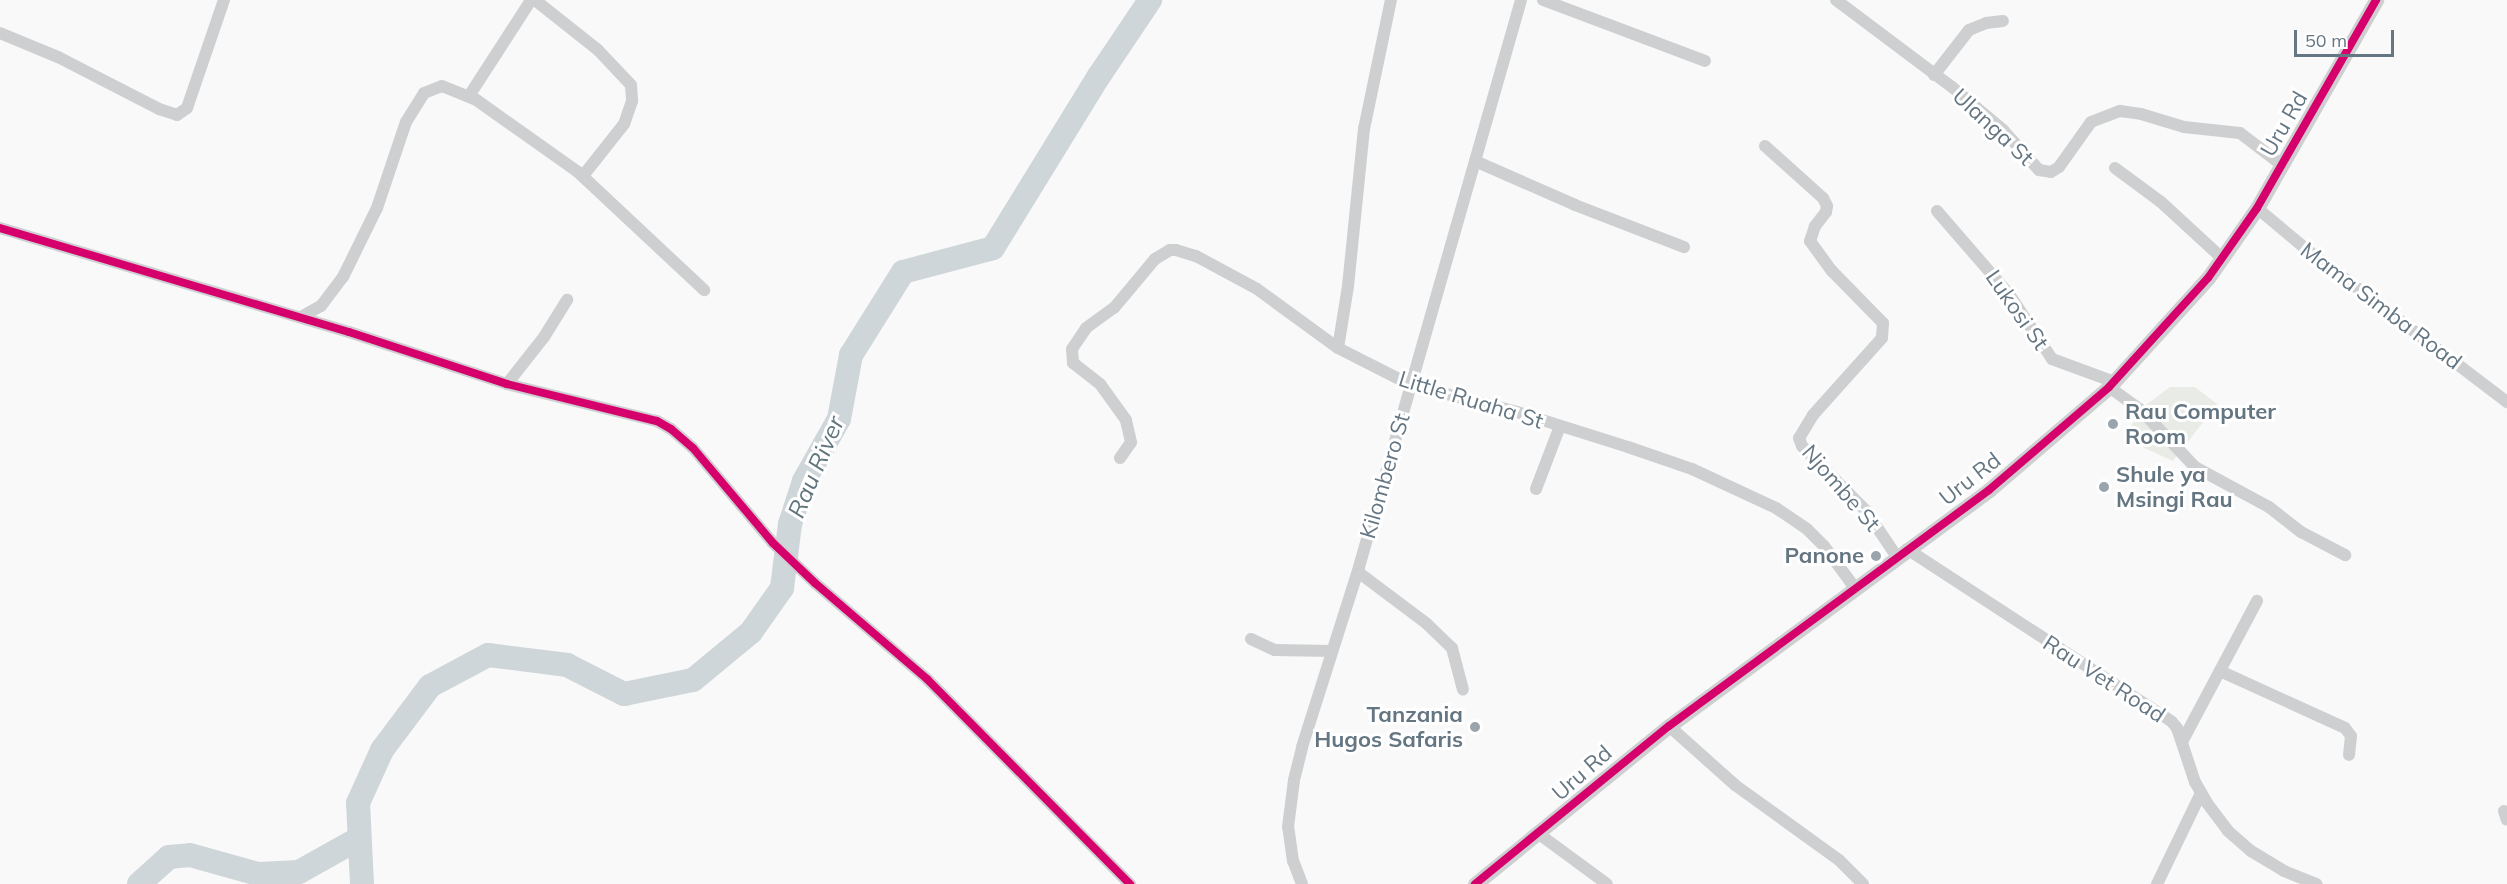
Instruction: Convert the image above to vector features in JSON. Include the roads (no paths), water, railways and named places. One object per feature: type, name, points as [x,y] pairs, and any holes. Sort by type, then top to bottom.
[{"type":"street","points":[[0,33],[66,60],[159,110],[177,115],[187,108],[224,0]]},
{"type":"street","points":[[469,96],[533,0],[598,50],[631,85],[632,101],[624,123],[583,176]]},
{"type":"street","points":[[1338,348],[1348,286],[1364,129],[1391,0]]},
{"type":"street","name":"Kilombero St","points":[[1302,884],[1290,848],[1290,807],[1302,747],[1358,572],[1521,0]]},
{"type":"street","points":[[1543,0],[1705,61]]},
{"type":"street","name":"Ulanga St","points":[[1836,0],[2003,130],[2036,167],[2043,171],[2051,172],[2063,164],[2091,122],[2120,111],[2141,114],[2184,127],[2240,133],[2282,165]]},
{"type":"street","name":"Uru Rd","points":[[1475,884],[1539,834],[1613,769],[1669,726],[1989,490],[2112,385],[2208,278],[2257,208],[2376,0]]},
{"type":"street","points":[[1934,75],[1969,30],[1986,23],[2003,21]]},
{"type":"street","points":[[301,317],[321,306],[343,277],[377,208],[406,122],[414,106],[424,93],[442,86],[469,96],[583,176],[704,290]]},
{"type":"street","name":"Njombe St","points":[[1765,146],[1824,198],[1827,206],[1826,212],[1815,226],[1810,240],[1832,271],[1883,323],[1882,338],[1813,415],[1799,438],[1802,446],[1866,511],[1902,553]]},
{"type":"street","points":[[1475,161],[1575,205],[1684,247]]},
{"type":"street","points":[[2115,168],[2161,202],[2222,258]]},
{"type":"street","name":"Mama Simba Road","points":[[2257,208],[2306,249],[2507,402]]},
{"type":"street","name":"Lukosi St","points":[[1936,211],[2009,294],[2052,359],[2112,385],[2141,410],[2195,467],[2269,507],[2301,532],[2345,555]]},
{"type":"street","points":[[0,228],[301,317],[507,384],[657,421],[671,429],[693,448],[773,543],[815,583],[920,672],[1130,884]]},
{"type":"street","name":"Little Ruaha St","points":[[1119,458],[1131,442],[1126,420],[1100,384],[1073,363],[1072,349],[1086,328],[1114,308],[1155,259],[1170,250],[1196,256],[1257,289],[1338,348],[1411,385],[1517,412],[1692,469],[1776,508],[1807,530],[1824,546],[1855,588]]},
{"type":"street","points":[[507,384],[544,337],[567,300]]},
{"type":"street","points":[[1536,489],[1560,426]]},
{"type":"street","name":"Rau Vet Road","points":[[1902,553],[2166,717],[2177,728],[2201,793],[2228,831],[2251,851],[2284,871],[2316,884]]},
{"type":"street","points":[[1358,572],[1447,642],[1455,656],[1463,690]]},
{"type":"street","points":[[2182,742],[2257,601]]},
{"type":"street","points":[[1251,639],[1275,650],[1332,651]]},
{"type":"street","points":[[2220,671],[2349,731],[2349,755]]},
{"type":"street","points":[[1669,726],[1735,785],[1839,860],[1863,884]]},
{"type":"street","points":[[2157,884],[2201,793]]},
{"type":"street","points":[[1539,834],[1607,884]]},
{"type":"waterway","name":"Rau River","points":[[362,884],[358,803],[382,750],[430,686],[488,655],[567,665],[624,694],[693,680],[751,632],[782,588],[790,524],[804,481],[839,419],[851,355],[903,272],[993,248],[1099,76],[1150,0]]},
{"type":"waterway","points":[[139,884],[169,857],[190,855],[258,874],[299,872],[358,839]]},
{"type":"place","name":"Rau Computer Room","points":[[2113,424]]},
{"type":"place","name":"Shule ya Msingi Rau","points":[[2104,487]]},
{"type":"place","name":"Panone","points":[[1876,556]]},
{"type":"place","name":"Tanzania Hugos Safaris","points":[[1475,727]]}]
